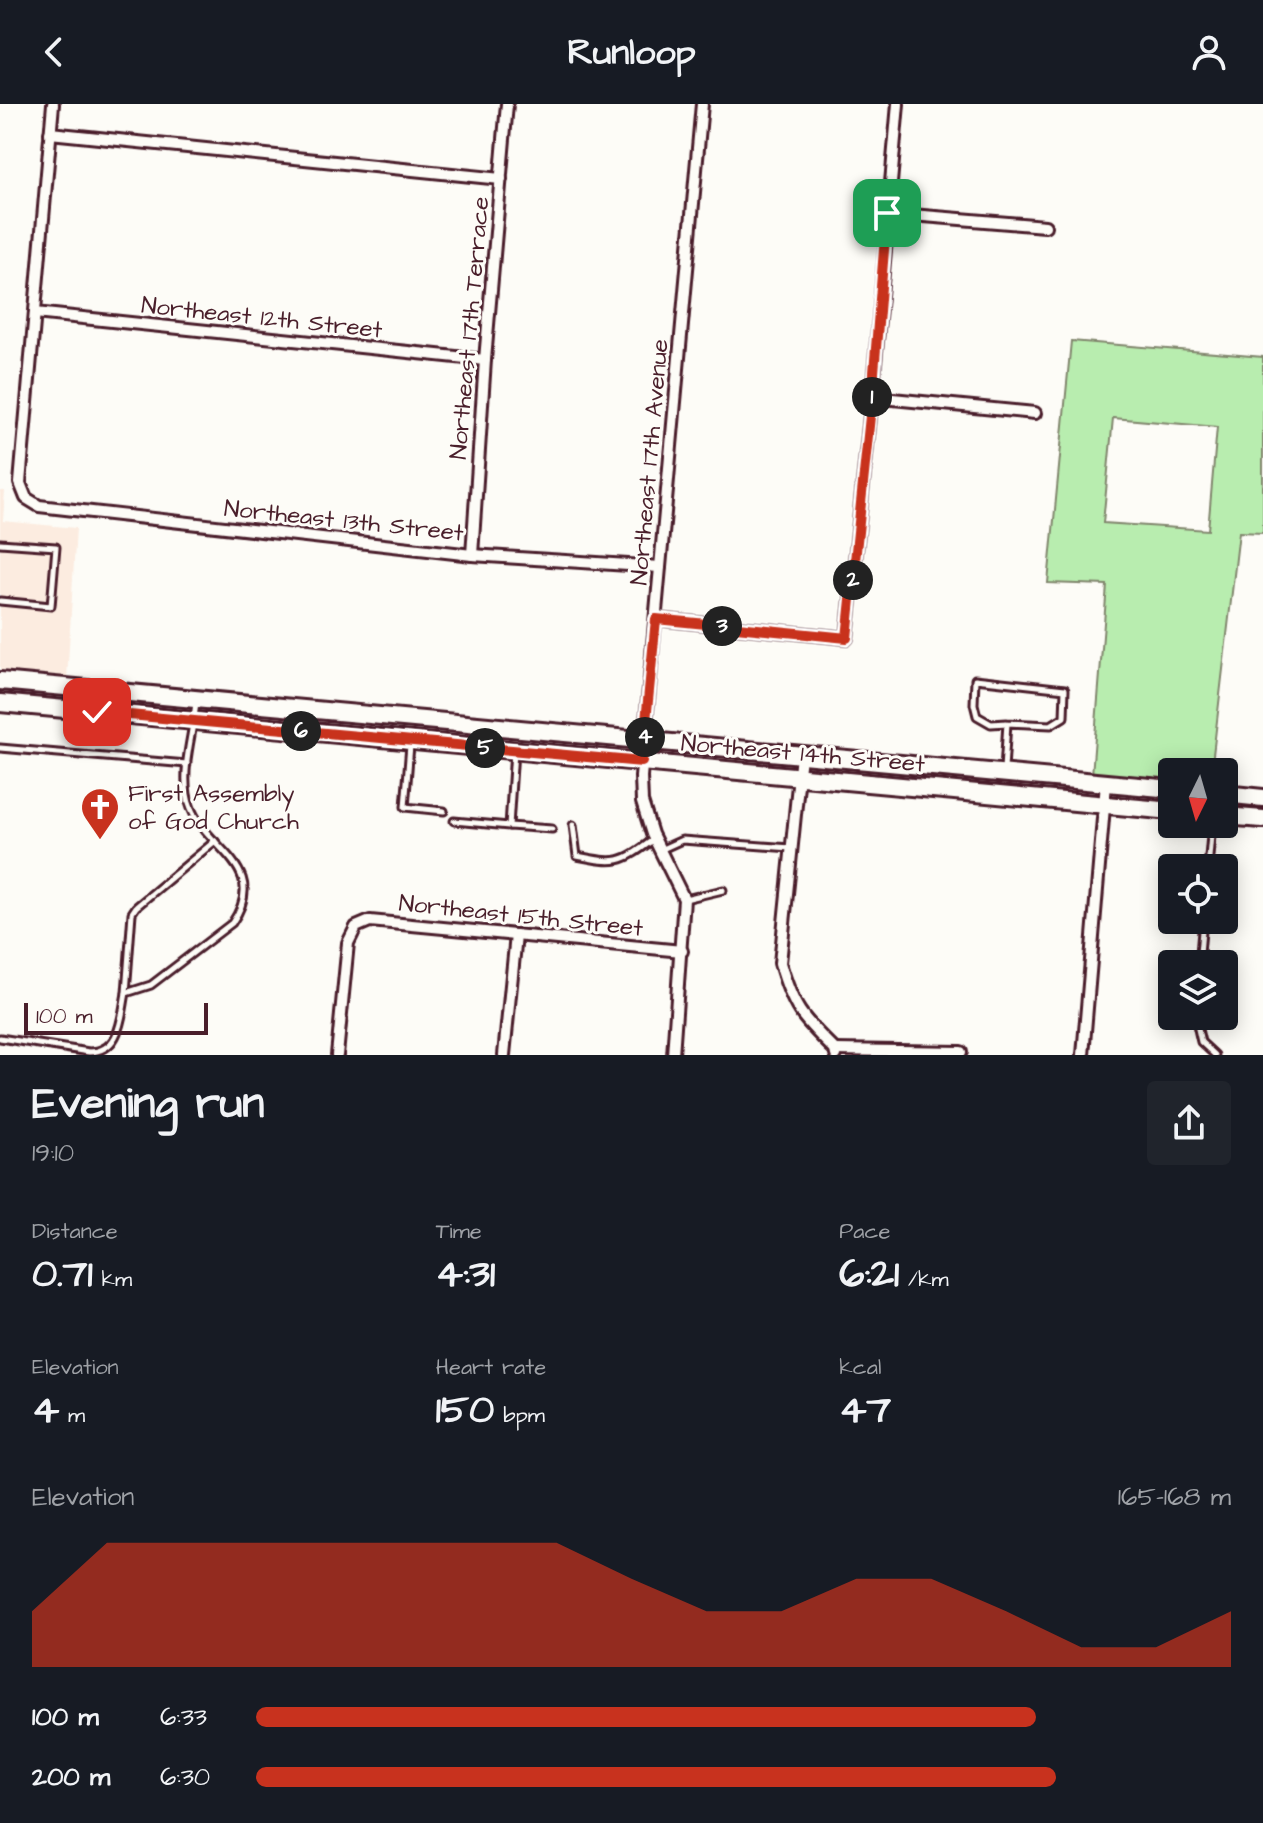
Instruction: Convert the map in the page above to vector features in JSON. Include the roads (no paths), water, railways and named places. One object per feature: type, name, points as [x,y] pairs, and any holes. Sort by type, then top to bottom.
[{"type":"main road","name":"Northeast 14th Street","points":[[0,681],[1158,788]]},
{"type":"main road","name":"Northeast 14th Street","points":[[0,703],[1158,810]]},
{"type":"main road","points":[[1238,794],[1262,795]]},
{"type":"main road","points":[[1238,817],[1263,819]]},
{"type":"street","points":[[35,313],[53,104]]},
{"type":"street","name":"Northeast 17th Terrace","points":[[472,555],[507,104]]},
{"type":"street","name":"Northeast 17th Avenue","points":[[673,1055],[684,899],[654,839],[642,802],[642,762],[702,104]]},
{"type":"street","points":[[656,619],[847,638],[898,104]]},
{"type":"street","points":[[50,133],[501,179]]},
{"type":"street","points":[[887,213],[1045,226]]},
{"type":"street","name":"Northeast 13th Street","points":[[35,313],[20,483],[26,498],[39,506],[472,555],[660,567]]},
{"type":"street","name":"Northeast 12th Street","points":[[35,313],[485,360]]},
{"type":"street","points":[[872,397],[1035,413]]},
{"type":"street","points":[[801,755],[780,963],[789,995],[802,1017],[837,1053],[961,1052]]},
{"type":"street","points":[[1083,1055],[1106,783]]},
{"type":"street","name":"Northeast 15th Street","points":[[337,1055],[348,943],[356,927],[370,921],[682,951]]},
{"type":"street","points":[[504,1055],[516,935]]},
{"type":"lane","points":[[0,543],[56,547],[51,606],[0,601]]},
{"type":"lane","points":[[975,679],[1065,689],[1064,717],[1051,725],[1007,723],[991,724],[977,716],[975,679]]},
{"type":"lane","points":[[126,993],[151,985],[232,923],[245,900],[245,882],[232,860],[191,808],[187,794],[187,764],[197,700]]},
{"type":"lane","points":[[1003,774],[1007,723]]},
{"type":"lane","points":[[410,741],[405,807],[444,811]]},
{"type":"lane","points":[[0,748],[187,764]]},
{"type":"lane","points":[[509,826],[515,750]]},
{"type":"lane","points":[[454,821],[552,829]]},
{"type":"lane","points":[[573,825],[577,856],[607,862],[628,859],[654,839]]},
{"type":"lane","points":[[660,850],[682,840],[792,848]]},
{"type":"lane","points":[[0,1038],[89,1052],[103,1050],[113,1042],[126,993],[132,913],[215,841]]},
{"type":"lane","points":[[684,899],[723,890]]},
{"type":"lane","points":[[1198,1030],[1201,1042],[1215,1055]]},
{"type":"place","name":"First Assembly of God Church","points":[[100,841]]}]
